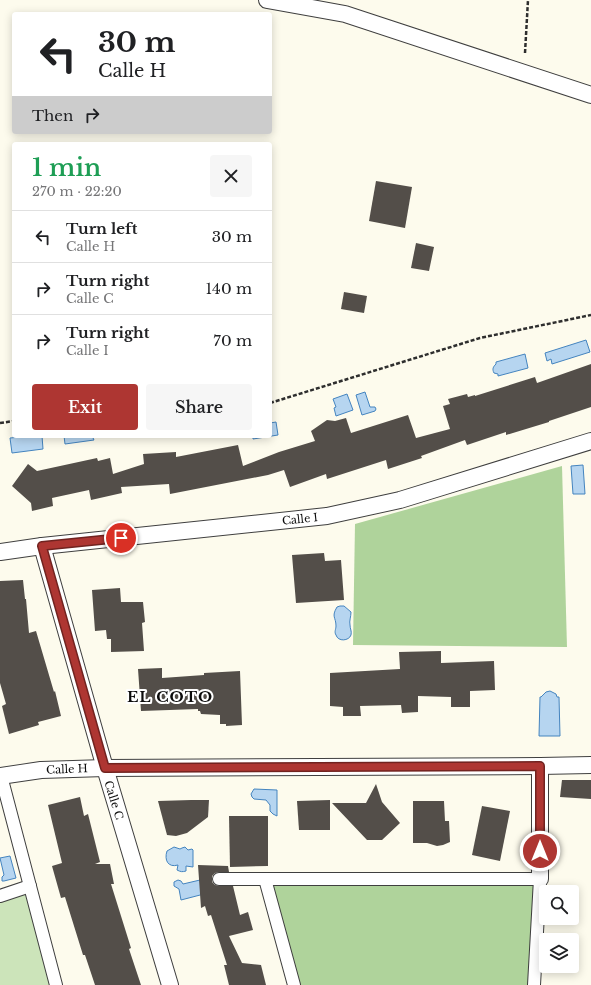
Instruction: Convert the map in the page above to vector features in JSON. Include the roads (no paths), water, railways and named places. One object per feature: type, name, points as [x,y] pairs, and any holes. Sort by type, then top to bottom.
[{"type":"street","points":[[267,0],[345,14],[591,95]]},
{"type":"street","name":"Calle I","points":[[0,552],[42,546],[327,516],[400,500],[591,441]]},
{"type":"street","name":"Calle C","points":[[42,546],[105,768],[170,985]]},
{"type":"street","name":"Calle H","points":[[0,776],[41,770],[105,768],[591,765]]},
{"type":"street","points":[[534,985],[540,879],[540,766]]},
{"type":"street","points":[[0,776],[56,985]]},
{"type":"street","points":[[220,879],[540,879]]},
{"type":"street","points":[[265,879],[294,985]]},
{"type":"street","points":[[0,896],[30,886]]},
{"type":"water","points":[[586,340],[590,352],[552,364],[551,359],[547,361],[545,353]]},
{"type":"water","points":[[525,354],[528,368],[498,376],[498,374],[494,373],[493,368],[496,362]]},
{"type":"water","points":[[365,392],[370,407],[375,407],[376,409],[375,411],[362,415],[356,395]]},
{"type":"water","points":[[347,394],[353,410],[336,416],[334,408],[336,407],[333,399]]},
{"type":"water","points":[[276,422],[278,435],[272,436],[272,423]]},
{"type":"water","points":[[10,438],[42,438],[43,449],[12,453]]},
{"type":"water","points":[[64,438],[93,438],[94,440],[65,444]]},
{"type":"water","points":[[583,465],[585,494],[573,494],[571,466]]},
{"type":"water","points":[[344,606],[351,612],[351,635],[348,639],[344,640],[339,639],[335,633],[336,623],[334,613],[337,607]]},
{"type":"water","points":[[550,691],[559,697],[560,736],[539,736],[540,697],[546,692]]},
{"type":"water","points":[[254,789],[277,790],[277,816],[270,811],[270,805],[266,800],[254,799],[252,797],[251,794]]},
{"type":"water","points":[[174,847],[180,849],[185,847],[188,850],[193,850],[193,867],[186,866],[186,871],[182,872],[177,870],[178,865],[175,866],[169,864],[166,854],[167,851]]},
{"type":"water","points":[[10,856],[16,878],[2,881],[2,877],[4,875],[0,858]]},
{"type":"water","points":[[178,880],[183,884],[200,880],[204,894],[181,900],[179,889],[174,886],[174,882]]},
{"type":"district","name":"EL COTO","points":[[170,696]]}]
